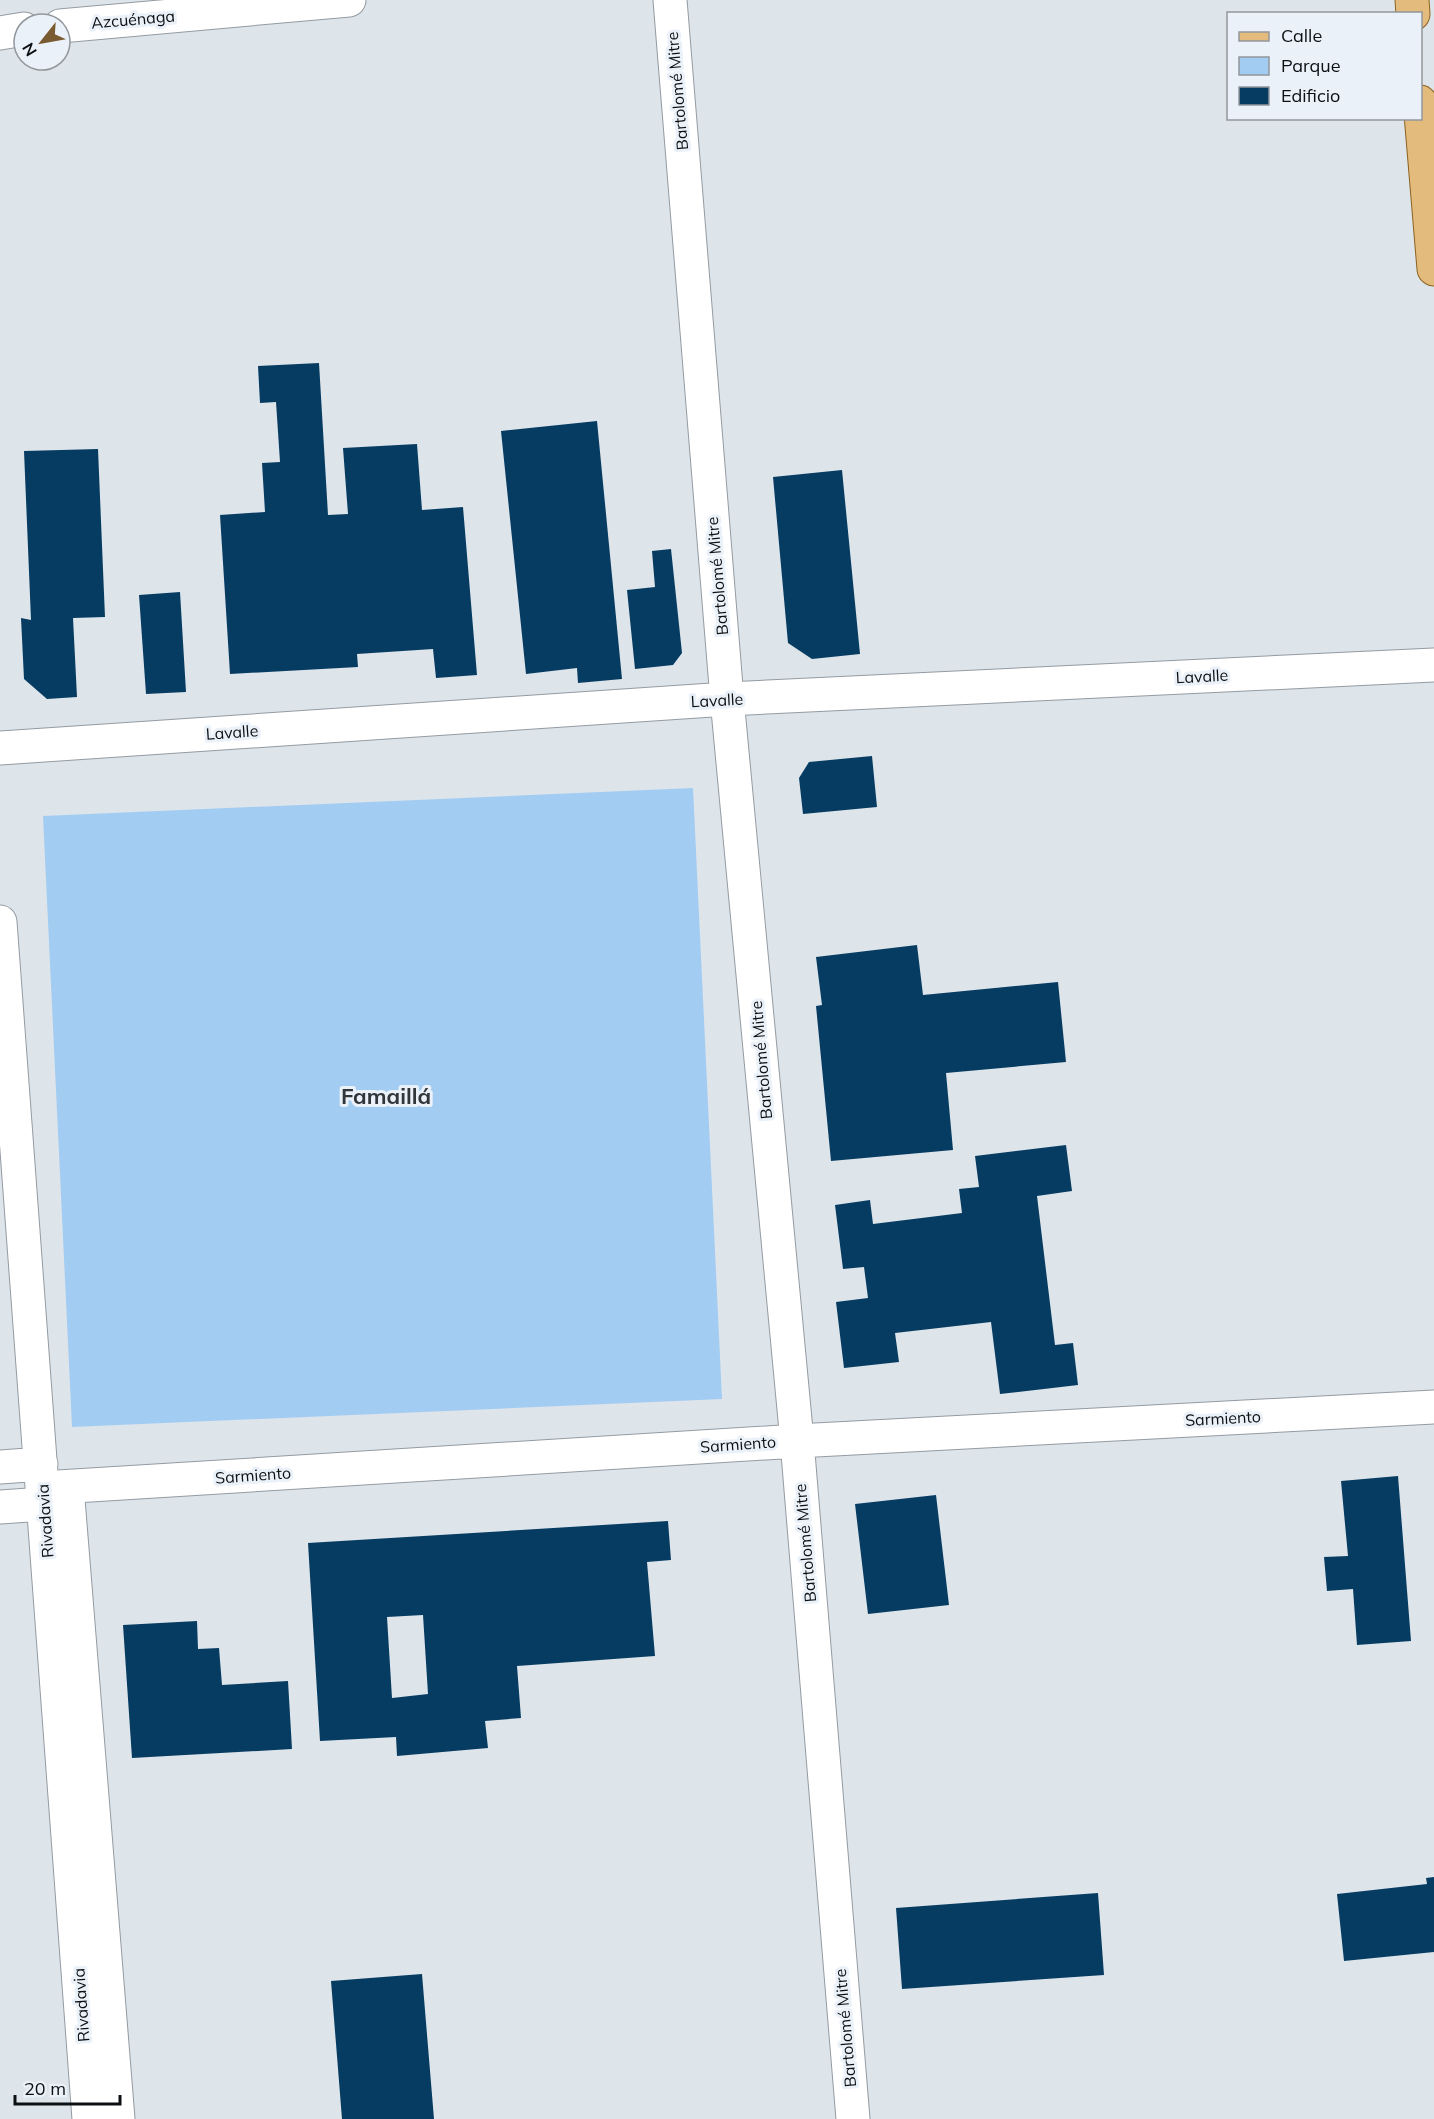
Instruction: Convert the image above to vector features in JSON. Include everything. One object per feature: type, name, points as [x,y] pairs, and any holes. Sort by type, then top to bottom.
[{"type":"main road","points":[[1422,120],[1434,269]]},
{"type":"street","name":"Azcuénaga","points":[[72,25],[349,0]]},
{"type":"street","name":"Bartolomé Mitre","points":[[670,0],[727,699],[797,1441],[853,2119]]},
{"type":"street","name":"Lavalle","points":[[0,748],[727,699],[1434,665]]},
{"type":"street","name":"Rivadavia","points":[[0,922],[48,1486],[89,2119]]},
{"type":"street","name":"Sarmiento","points":[[0,1507],[48,1486],[797,1441],[1434,1407]]},
{"type":"street","name":"Sarmiento","points":[[0,1467],[48,1486]]},
{"type":"street","name":"Rivadavia","points":[[48,1486],[118,2119]]},
{"type":"green space","points":[[693,788],[722,1399],[72,1427],[43,816]]},
{"type":"building","points":[[319,363],[328,515],[348,514],[343,448],[417,444],[422,510],[463,507],[477,675],[436,678],[433,649],[357,654],[358,667],[230,674],[220,515],[265,512],[262,463],[280,462],[276,402],[260,403],[258,366]]},
{"type":"building","points":[[597,421],[622,679],[578,683],[577,668],[526,674],[501,431]]},
{"type":"building","points":[[98,449],[105,617],[73,618],[77,697],[47,699],[24,679],[21,618],[31,620],[24,451]]},
{"type":"building","points":[[842,470],[860,654],[812,659],[788,643],[773,477]]},
{"type":"building","points":[[671,549],[682,653],[673,665],[635,669],[627,590],[655,587],[652,551]]},
{"type":"building","points":[[180,592],[186,692],[146,694],[139,595]]},
{"type":"building","points":[[872,756],[877,807],[803,814],[799,778],[809,762]]},
{"type":"building","points":[[917,945],[923,995],[1058,982],[1066,1062],[946,1073],[953,1150],[831,1161],[816,1006],[822,1005],[816,957]]},
{"type":"building","points":[[1066,1145],[1072,1191],[1037,1196],[1055,1345],[1073,1343],[1078,1385],[1000,1394],[991,1322],[895,1333],[899,1362],[844,1368],[836,1302],[868,1298],[864,1267],[843,1269],[835,1205],[870,1200],[873,1224],[962,1213],[959,1189],[979,1187],[975,1156]]},
{"type":"building","points":[[1398,1476],[1411,1641],[1357,1645],[1353,1589],[1327,1591],[1324,1557],[1348,1556],[1341,1481]]},
{"type":"building","points":[[936,1495],[949,1605],[868,1614],[855,1504]]},
{"type":"building","points":[[668,1521],[671,1560],[647,1562],[655,1656],[517,1666],[521,1718],[485,1721],[488,1748],[397,1756],[396,1737],[320,1741],[308,1543]],"holes":[[[423,1615],[428,1694],[392,1698],[387,1617]]]},
{"type":"building","points":[[197,1621],[198,1649],[219,1648],[222,1685],[288,1681],[292,1749],[132,1758],[123,1625]]},
{"type":"building","points":[[1434,1877],[1434,1952],[1344,1961],[1337,1894],[1427,1884],[1426,1878]]},
{"type":"building","points":[[1098,1893],[1104,1975],[902,1989],[896,1908]]},
{"type":"building","points":[[422,1974],[434,2119],[342,2119],[331,1981]]},
{"type":"district","name":"Famaillá","points":[[386,1096]]}]
